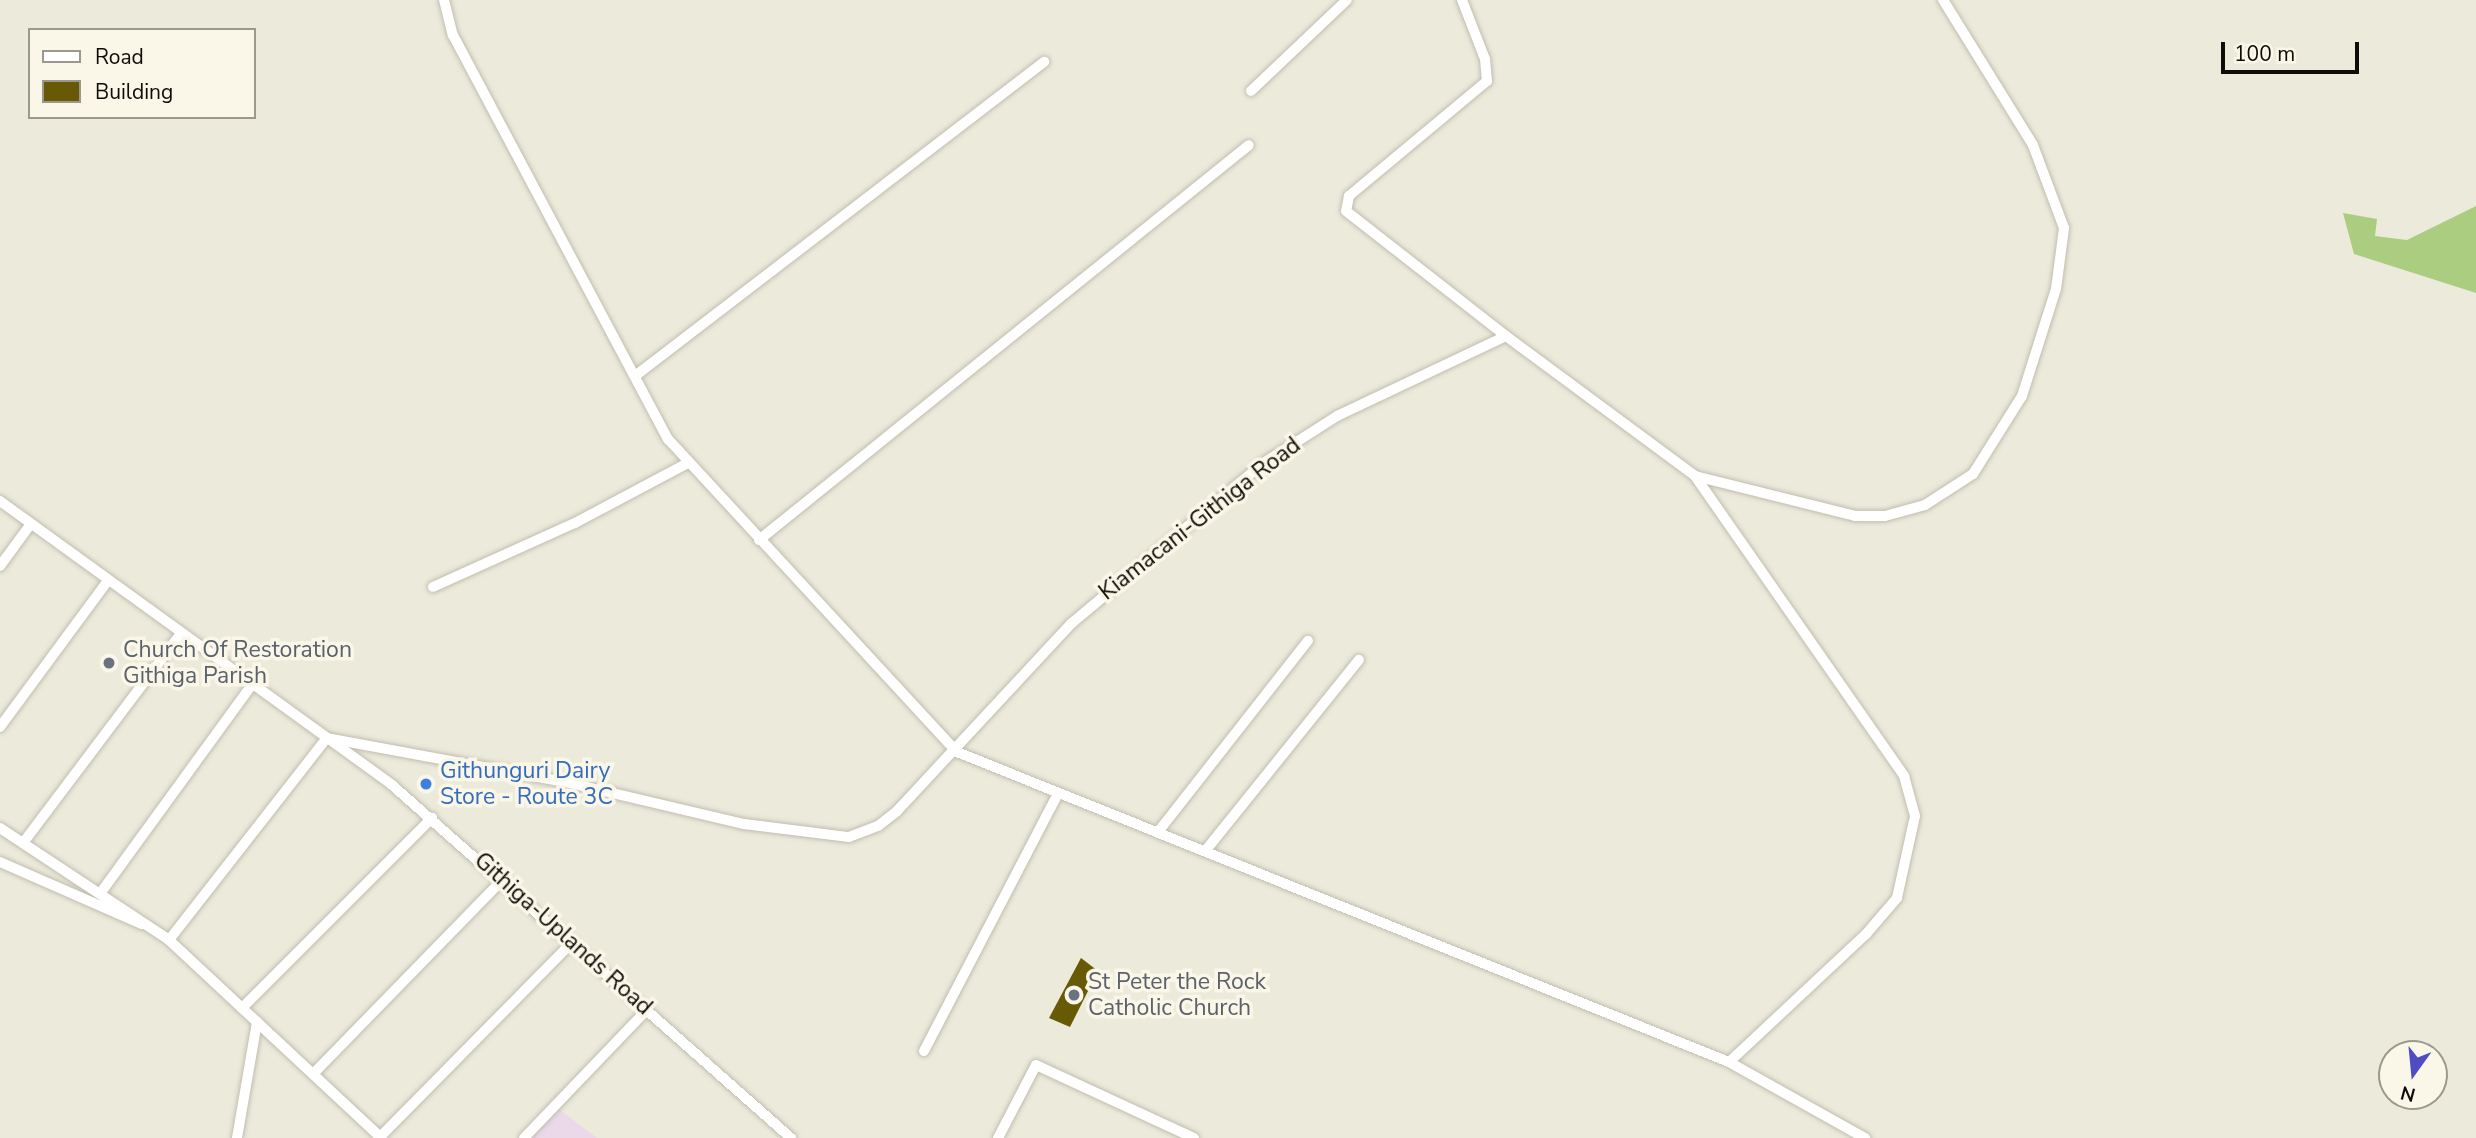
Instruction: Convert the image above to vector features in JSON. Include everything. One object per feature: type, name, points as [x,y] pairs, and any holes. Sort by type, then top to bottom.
[{"type":"street","points":[[444,0],[453,35],[635,376],[686,464],[957,752],[1729,1062],[1865,1138]]},
{"type":"street","points":[[1251,91],[1347,0]]},
{"type":"street","points":[[1462,0],[1489,71],[1487,81],[1349,196],[1346,211],[1506,335],[1695,475],[1903,776],[1915,816],[1897,898],[1866,934],[1729,1062]]},
{"type":"street","points":[[1695,475],[1818,510],[1885,516],[1925,505],[1973,474],[2022,396],[2056,289],[2064,242],[2062,214],[2033,145],[1943,0]]},
{"type":"street","points":[[635,376],[1044,62]]},
{"type":"street","points":[[759,540],[1249,145]]},
{"type":"street","name":"Kiamacani-Githiga Road","points":[[0,501],[180,635],[327,738],[828,837],[878,826],[957,752],[1072,623],[1262,464],[1337,416],[1506,335]]},
{"type":"street","points":[[433,587],[575,523],[686,464]]},
{"type":"street","points":[[0,566],[30,525]]},
{"type":"street","points":[[0,727],[107,582]]},
{"type":"street","points":[[23,843],[180,635]]},
{"type":"street","points":[[1158,832],[1308,641]]},
{"type":"street","points":[[1206,850],[1359,660]]},
{"type":"street","points":[[102,891],[251,686]]},
{"type":"street","points":[[169,940],[327,738]]},
{"type":"street","name":"Githiga-Uplands Road","points":[[327,738],[432,818],[503,879],[646,1011],[791,1138]]},
{"type":"street","points":[[924,1051],[1058,793]]},
{"type":"street","points":[[242,1007],[432,818]]},
{"type":"street","points":[[0,828],[102,891],[169,940],[381,1138],[572,942]]},
{"type":"street","points":[[0,862],[151,927]]},
{"type":"street","points":[[313,1074],[503,879]]},
{"type":"street","points":[[524,1138],[646,1011]]},
{"type":"street","points":[[237,1138],[257,1022]]},
{"type":"street","points":[[998,1138],[1037,1065],[1194,1138]]},
{"type":"shaded area","points":[[559,1109],[597,1138],[531,1138]]},
{"type":"green space","points":[[2476,206],[2476,293],[2354,254],[2343,213],[2377,219],[2375,236],[2407,240]]},
{"type":"building","name":"St Peter the Rock Catholic Church","points":[[1081,958],[1098,971],[1070,1027],[1049,1018]]},
{"type":"place","name":"Church Of Restoration Githiga Parish","points":[[109,663]]},
{"type":"place","name":"Githunguri Dairy Store - Route 3C","points":[[426,784]]},
{"type":"place","name":"St Peter the Rock Catholic Church","points":[[1074,995]]}]
